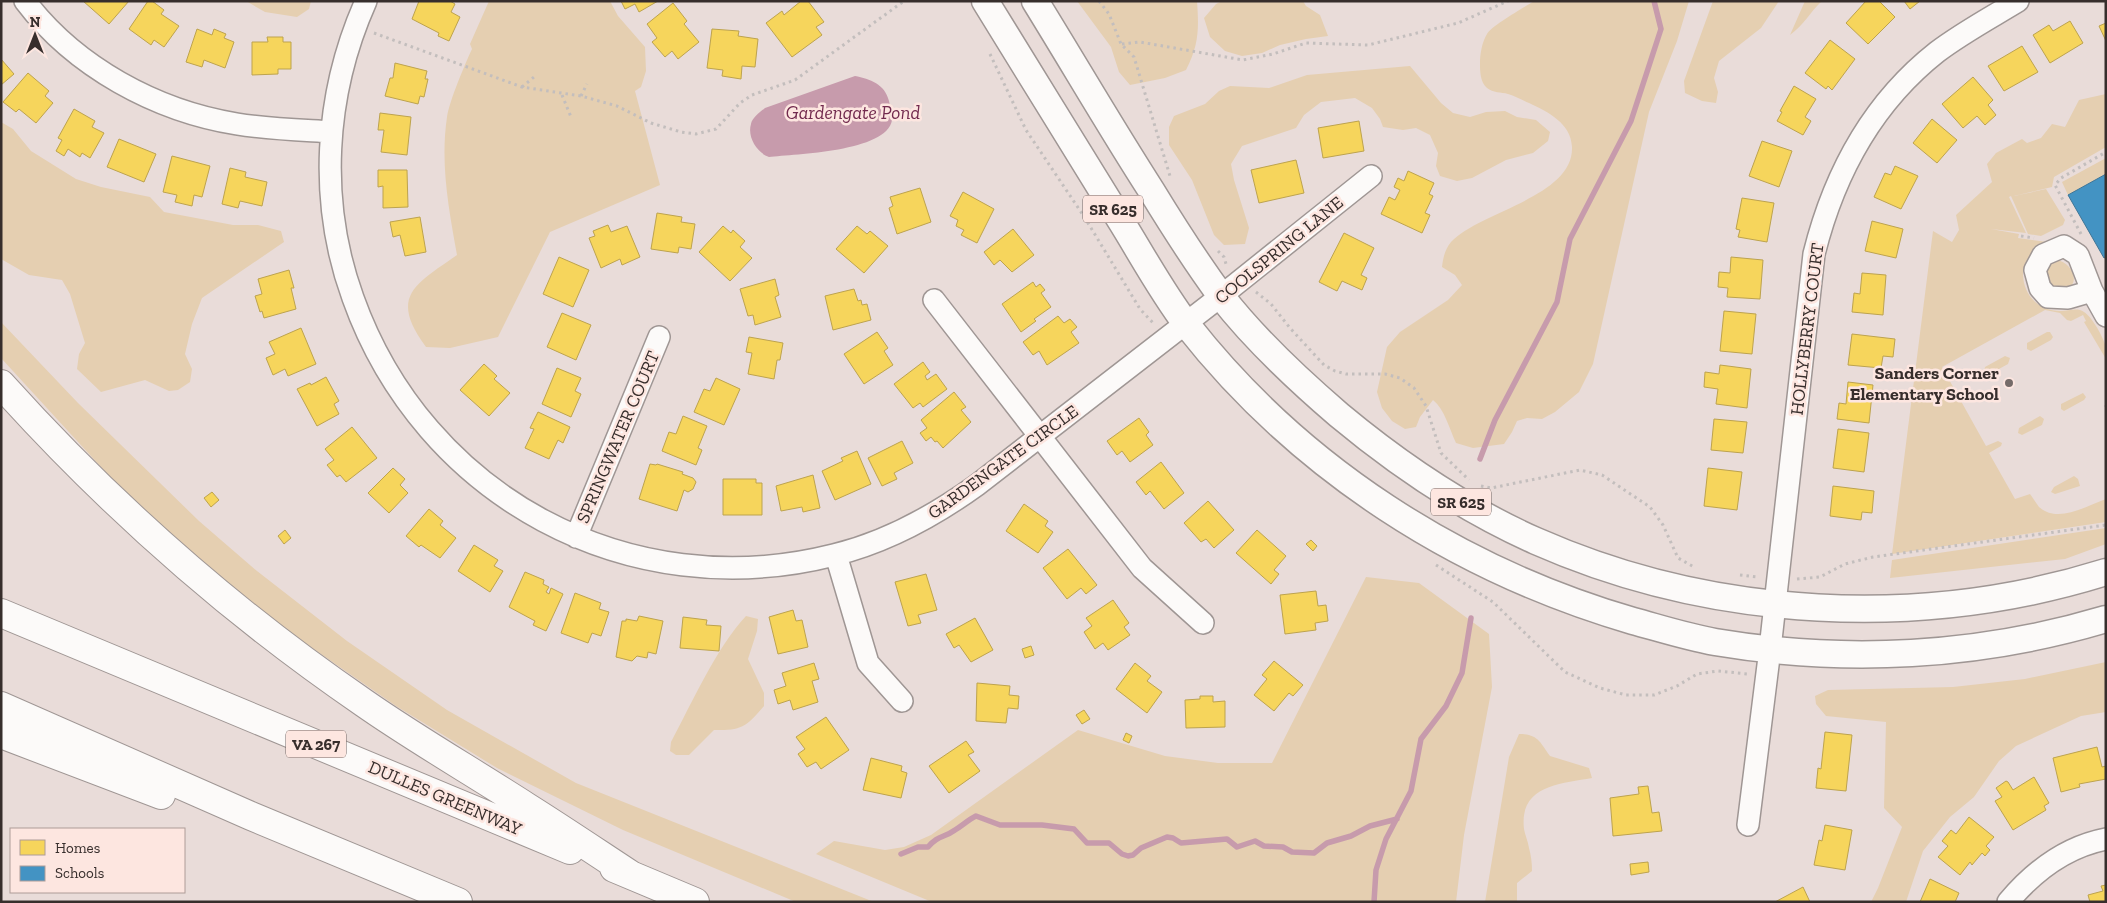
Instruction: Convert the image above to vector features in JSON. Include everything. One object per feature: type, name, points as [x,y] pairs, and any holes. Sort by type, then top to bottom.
[{"type":"highway","points":[[1,384],[43,431]]},
{"type":"highway","points":[[1,393],[138,523],[223,596],[298,656],[363,703],[443,756],[526,806],[631,875]]},
{"type":"highway","name":"DULLES GREENWAY","points":[[1,613],[695,902]]},
{"type":"highway","points":[[1,706],[251,816],[458,902]]},
{"type":"highway","points":[[1,734],[171,799],[251,816]]},
{"type":"main road","name":"SR 625","points":[[985,1],[1077,152],[1186,324],[1234,378],[1292,437],[1341,477],[1391,511],[1453,548],[1520,581],[1590,608],[1713,642],[1851,655],[1949,651],[2009,643],[2068,630],[2106,619]]},
{"type":"main road","name":"SR 625","points":[[1035,1],[1132,161],[1231,289],[1278,360],[1314,394],[1361,433],[1419,476],[1477,511],[1536,541],[1602,566],[1655,582],[1776,592],[1836,609],[1897,609],[1957,603],[2022,594],[2055,587],[2106,572]]},
{"type":"street","points":[[25,1],[62,41],[91,64],[122,84],[157,101],[198,116],[236,124],[331,132]]},
{"type":"street","name":"GARDENGATE CIRCLE","points":[[366,1],[355,26],[341,71],[331,132],[330,196],[334,229],[343,272],[361,322],[387,374],[424,424],[468,470],[520,508],[576,537],[639,558],[704,568],[771,567],[836,555],[874,542],[911,527],[949,505],[1186,324]]},
{"type":"street","name":"HOLLYBERRY COURT","points":[[1748,825],[1770,648],[1814,254],[1821,225],[1837,182],[1850,155],[1874,117],[1914,72],[1937,52],[1961,35],[2018,1]]},
{"type":"street","name":"COOLSPRING LANE","points":[[1186,324],[1371,176]]},
{"type":"street","points":[[2092,292],[2106,316]]},
{"type":"street","points":[[934,300],[1142,568],[1203,623]]},
{"type":"street","name":"SPRINGWATER COURT","points":[[576,537],[660,336]]},
{"type":"street","points":[[836,555],[868,663],[902,701]]},
{"type":"street","points":[[2008,902],[2023,884],[2044,866],[2068,851],[2106,838]]},
{"type":"path","points":[[355,26],[522,87],[581,96],[617,106],[651,123],[681,132],[696,134],[716,129],[740,103],[752,95],[795,80],[904,1]]},
{"type":"path","points":[[1099,1],[1110,14],[1121,44],[1134,58],[1173,184]]},
{"type":"path","points":[[1121,44],[1140,42],[1243,60],[1273,54],[1306,43],[1368,45],[1458,23],[1508,1]]},
{"type":"path","points":[[522,87],[534,77]]},
{"type":"path","points":[[581,96],[588,84]]},
{"type":"path","points":[[561,94],[571,117]]},
{"type":"path","points":[[2084,240],[2055,184],[2061,178],[2106,152]]},
{"type":"path","points":[[1212,245],[1224,257],[1231,289],[1266,298],[1324,365],[1346,374],[1385,374],[1400,378],[1414,388],[1426,406],[1441,453],[1475,486],[1491,488],[1580,470],[1602,476],[1650,507],[1663,525],[1678,558],[1701,569]]},
{"type":"path","points":[[1733,574],[1776,592],[1820,577],[1845,564],[1873,557],[2106,525]]},
{"type":"shaded area","points":[[246,1],[311,1],[309,9],[297,17],[265,12]]},
{"type":"shaded area","points":[[489,1],[610,1],[618,16],[645,47],[646,71],[641,87],[635,91],[660,185],[550,232],[498,337],[450,348],[426,347],[415,330],[409,315],[408,303],[419,283],[457,255],[448,204],[445,169],[444,152],[447,117],[454,93],[472,49],[470,44]]},
{"type":"shaded area","points":[[1077,1],[1197,1],[1196,45],[1186,70],[1165,78],[1130,85],[1119,72],[1111,47]]},
{"type":"shaded area","points":[[1222,1],[1303,1],[1306,6],[1320,15],[1328,36],[1280,45],[1262,53],[1242,56],[1225,51],[1210,37],[1204,18],[1216,4]]},
{"type":"shaded area","points":[[1534,1],[1689,1],[1677,41],[1649,112],[1593,364],[1579,392],[1555,412],[1542,419],[1527,418],[1517,421],[1504,444],[1473,448],[1456,443],[1444,414],[1433,400],[1420,417],[1416,427],[1405,429],[1392,421],[1382,408],[1377,392],[1387,347],[1400,332],[1448,300],[1462,285],[1455,275],[1442,267],[1447,248],[1451,242],[1464,231],[1542,191],[1558,179],[1568,164],[1572,147],[1571,139],[1563,125],[1544,110],[1511,95],[1489,90],[1483,83],[1481,76],[1481,52],[1487,34],[1501,22]]},
{"type":"shaded area","points":[[1713,1],[1779,1],[1761,28],[1719,61],[1714,78],[1718,92],[1716,103],[1702,101],[1685,93],[1684,81]]},
{"type":"shaded area","points":[[1805,1],[1822,1],[1790,35]]},
{"type":"shaded area","points":[[1410,66],[1441,103],[1453,113],[1470,117],[1486,112],[1505,111],[1517,117],[1536,120],[1550,132],[1548,141],[1533,153],[1506,160],[1472,178],[1457,181],[1440,176],[1436,166],[1438,153],[1430,135],[1416,128],[1403,130],[1383,127],[1372,108],[1355,98],[1321,102],[1304,115],[1296,128],[1242,146],[1231,164],[1249,228],[1245,244],[1224,245],[1214,235],[1192,180],[1169,145],[1169,127],[1174,116],[1205,104],[1219,91],[1230,86],[1269,88],[1307,75]]},
{"type":"shaded area","points":[[2106,94],[2106,147],[2054,177],[2052,187],[2014,196],[2046,189],[2065,220],[2063,225],[2041,236],[2028,234],[2011,196],[2009,197],[2026,233],[1991,229],[2019,234],[2018,238],[2047,242],[2038,248],[2027,260],[2023,270],[2026,290],[2034,301],[2046,308],[2061,311],[2079,310],[2087,314],[2104,340],[2106,359],[2084,322],[2086,321],[2083,315],[2071,321],[2067,320],[2060,313],[2045,310],[1942,367],[1986,446],[1998,441],[2002,443],[2001,446],[1989,453],[2015,499],[2030,494],[2039,507],[2047,512],[2063,514],[2106,499],[2106,522],[1892,554],[1933,231],[1952,242],[1959,230],[1956,215],[1992,182],[1987,164],[1996,153],[2022,139],[2027,143],[2041,138],[2052,124],[2065,127],[2079,100]]},
{"type":"shaded area","points":[[1,122],[13,129],[31,151],[76,179],[101,187],[150,197],[164,212],[233,225],[258,225],[281,231],[284,242],[202,298],[192,324],[185,354],[192,369],[190,382],[178,390],[169,391],[145,380],[101,392],[77,369],[79,354],[85,343],[70,294],[62,280],[29,275],[1,259]]},
{"type":"shaded area","points":[[2106,158],[2106,174],[2068,195],[2062,182]]},
{"type":"shaded area","points":[[2056,260],[2071,269],[2074,279],[2070,287],[2051,291],[2042,277],[2050,262]]},
{"type":"shaded area","points":[[1,322],[78,403],[199,521],[257,571],[347,641],[447,710],[576,783],[874,902],[796,902],[623,830],[497,768],[396,706],[276,623],[145,515],[1,358]]},
{"type":"shaded area","points":[[2050,332],[2053,337],[2051,340],[2031,351],[2027,349],[2027,343]]},
{"type":"shaded area","points":[[2005,356],[2010,358],[2008,364],[1988,375],[1984,372],[1985,367]]},
{"type":"shaded area","points":[[2083,393],[2086,397],[2084,400],[2064,411],[2061,409],[2061,404]]},
{"type":"shaded area","points":[[2040,416],[2044,419],[2042,425],[2022,435],[2018,433],[2019,428]]},
{"type":"shaded area","points":[[2074,476],[2078,479],[2080,486],[2055,494],[2051,492],[2054,487]]},
{"type":"shaded area","points":[[2106,528],[2106,544],[2065,559],[1890,578],[1892,560]]},
{"type":"shaded area","points":[[1366,577],[1419,583],[1489,634],[1492,687],[1464,835],[1456,902],[932,902],[816,854],[834,841],[885,850],[904,847],[931,835],[1078,730],[1165,756],[1218,763],[1272,763]]},
{"type":"shaded area","points":[[746,616],[758,619],[757,631],[748,659],[764,693],[764,706],[743,726],[714,730],[689,755],[676,755],[670,751],[671,742],[715,660],[735,629]]},
{"type":"shaded area","points":[[2106,662],[2106,712],[2081,716],[2016,746],[1999,761],[1974,797],[1950,817],[1923,851],[1906,902],[1871,902],[1902,827],[1884,808],[1886,722],[1826,716],[1816,704],[1815,696],[1828,690],[1953,687],[2025,679]]},
{"type":"shaded area","points":[[1519,734],[1535,737],[1550,756],[1589,768],[1592,778],[1567,782],[1544,789],[1528,803],[1524,814],[1524,829],[1532,862],[1532,871],[1517,883],[1517,902],[1485,902],[1509,757]]},
{"type":"water","name":"Gardengate Pond","points":[[855,76],[876,83],[887,95],[892,120],[886,131],[874,139],[858,145],[818,152],[769,157],[754,144],[750,134],[751,124],[755,117],[765,108]]},
{"type":"building: Homes","points":[[83,1],[129,1],[109,24]]},
{"type":"building: Homes","points":[[148,1],[152,1],[164,10],[161,14],[179,26],[164,47],[154,40],[151,45],[129,29]]},
{"type":"building: Homes","points":[[419,1],[450,1],[455,4],[451,12],[460,17],[449,41],[438,36],[439,33],[412,19]]},
{"type":"building: Homes","points":[[621,1],[658,1],[639,12],[635,4],[625,9]]},
{"type":"building: Homes","points":[[801,1],[808,1],[824,22],[816,27],[822,35],[792,57],[766,23],[782,11],[784,15]]},
{"type":"building: Homes","points":[[1866,1],[1879,1],[1895,17],[1868,44],[1846,23]]},
{"type":"building: Homes","points":[[1904,1],[1920,1],[1910,9]]},
{"type":"building: Homes","points":[[673,3],[687,21],[684,24],[699,42],[678,59],[672,51],[665,57],[652,42],[657,38],[647,24]]},
{"type":"building: Homes","points":[[2070,21],[2083,43],[2050,63],[2033,35],[2049,25],[2053,31]]},
{"type":"building: Homes","points":[[2106,23],[2106,41],[2099,26]]},
{"type":"building: Homes","points":[[197,29],[212,35],[214,29],[226,34],[224,38],[234,42],[225,68],[204,60],[202,67],[186,62]]},
{"type":"building: Homes","points":[[712,29],[739,31],[738,36],[758,39],[755,67],[742,66],[741,79],[722,76],[723,70],[707,68]]},
{"type":"building: Homes","points":[[267,37],[283,37],[283,42],[291,42],[291,69],[278,69],[278,74],[252,75],[252,42],[268,42]]},
{"type":"building: Homes","points":[[1830,40],[1855,59],[1832,90],[1828,86],[1826,89],[1805,73]]},
{"type":"building: Homes","points":[[2022,46],[2038,72],[2004,91],[1988,66]]},
{"type":"building: Homes","points":[[1,59],[14,74],[1,85]]},
{"type":"building: Homes","points":[[395,63],[427,71],[425,79],[428,79],[424,97],[420,96],[418,104],[385,96],[390,78],[393,78]]},
{"type":"building: Homes","points":[[28,73],[49,91],[45,96],[53,103],[36,123],[19,109],[16,112],[3,102]]},
{"type":"building: Homes","points":[[1973,77],[1993,100],[1988,105],[1996,115],[1985,125],[1977,116],[1963,128],[1942,104]]},
{"type":"building: Homes","points":[[1794,86],[1816,99],[1805,117],[1811,121],[1803,135],[1777,121],[1782,112],[1780,111]]},
{"type":"building: Homes","points":[[74,109],[95,121],[92,127],[104,133],[90,158],[82,153],[80,157],[68,149],[64,156],[56,151],[62,140],[58,138]]},
{"type":"building: Homes","points":[[380,113],[411,117],[407,155],[381,152],[384,130],[378,130]]},
{"type":"building: Homes","points":[[1932,119],[1957,140],[1937,163],[1913,143]]},
{"type":"building: Homes","points":[[1359,121],[1364,151],[1323,158],[1318,128]]},
{"type":"building: Homes","points":[[119,139],[156,154],[144,182],[107,167]]},
{"type":"building: Homes","points":[[1762,141],[1792,151],[1779,187],[1749,176]]},
{"type":"building: Homes","points":[[172,156],[210,166],[202,197],[194,195],[192,206],[175,202],[177,195],[163,192]]},
{"type":"building: Homes","points":[[1296,160],[1304,193],[1259,203],[1251,170]]},
{"type":"building: Homes","points":[[1895,166],[1918,176],[1901,209],[1874,197],[1885,173],[1891,175]]},
{"type":"building: Homes","points":[[230,168],[246,172],[245,177],[267,182],[262,206],[240,201],[238,208],[222,204]]},
{"type":"building: Homes","points":[[378,170],[407,170],[408,207],[383,208],[383,186],[378,187]]},
{"type":"building: Homes","points":[[1408,171],[1434,183],[1429,194],[1433,196],[1425,213],[1430,215],[1422,233],[1381,214],[1389,197],[1395,200],[1400,190],[1394,187],[1398,178],[1404,181]]},
{"type":"building: Homes","points":[[920,188],[931,222],[897,234],[889,208],[893,206],[890,197]]},
{"type":"building: Homes","points":[[963,192],[994,209],[977,243],[961,235],[964,230],[956,226],[958,220],[950,216]]},
{"type":"building: Homes","points":[[1742,198],[1774,203],[1767,242],[1738,237],[1740,230],[1736,229]]},
{"type":"building: Homes","points":[[657,213],[682,217],[681,222],[695,224],[691,249],[679,247],[678,253],[651,249]]},
{"type":"building: Homes","points":[[420,217],[426,252],[405,256],[400,235],[393,237],[390,222]]},
{"type":"building: Homes","points":[[1872,221],[1903,229],[1896,258],[1865,251]]},
{"type":"building: Homes","points":[[608,225],[611,232],[627,226],[640,257],[622,265],[620,259],[601,268],[589,238],[595,236],[593,231]]},
{"type":"building: Homes","points":[[723,226],[731,233],[733,230],[745,241],[740,247],[752,258],[730,281],[699,252]]},
{"type":"building: Homes","points":[[857,226],[867,234],[870,231],[888,246],[864,273],[836,249]]},
{"type":"building: Homes","points":[[1013,229],[1034,255],[1012,272],[1000,260],[994,265],[984,252]]},
{"type":"building: Homes","points":[[1344,233],[1374,248],[1361,275],[1367,278],[1362,290],[1342,281],[1337,291],[1319,282]]},
{"type":"building: Homes","points":[[559,257],[589,270],[573,307],[543,294]]},
{"type":"building: Homes","points":[[1731,257],[1763,260],[1760,299],[1727,297],[1728,288],[1718,287],[1719,272],[1730,273]]},
{"type":"building: Homes","points":[[289,270],[294,288],[291,288],[296,309],[264,318],[255,296],[262,294],[258,279]]},
{"type":"building: Homes","points":[[1862,273],[1886,275],[1883,315],[1852,312],[1854,293],[1860,294]]},
{"type":"building: Homes","points":[[775,279],[779,295],[775,297],[781,317],[755,325],[753,315],[748,316],[740,289]]},
{"type":"building: Homes","points":[[1033,282],[1036,287],[1040,284],[1045,290],[1041,293],[1051,307],[1034,319],[1036,321],[1021,332],[1002,304]]},
{"type":"building: Homes","points":[[854,289],[858,301],[861,300],[862,305],[867,304],[871,320],[833,330],[825,296]]},
{"type":"building: Homes","points":[[1724,311],[1756,314],[1752,354],[1720,351]]},
{"type":"building: Homes","points":[[562,313],[591,325],[576,360],[547,347]]},
{"type":"building: Homes","points":[[1058,316],[1064,323],[1070,319],[1077,327],[1071,332],[1079,343],[1047,365],[1039,351],[1033,355],[1023,342]]},
{"type":"building: Homes","points":[[301,328],[316,364],[288,376],[285,369],[273,375],[266,358],[275,354],[269,342]]},
{"type":"building: Homes","points":[[877,332],[888,348],[884,351],[893,365],[864,384],[844,354]]},
{"type":"building: Homes","points":[[1852,334],[1895,339],[1893,357],[1883,356],[1881,368],[1848,365]]},
{"type":"building: Homes","points":[[749,337],[783,343],[780,360],[777,360],[774,379],[748,374],[752,353],[746,352]]},
{"type":"building: Homes","points":[[923,362],[930,372],[925,376],[927,380],[936,374],[947,389],[923,407],[920,403],[913,408],[894,384]]},
{"type":"building: Homes","points":[[484,364],[497,376],[494,379],[510,393],[489,416],[460,390]]},
{"type":"building: Homes","points":[[1720,365],[1751,369],[1747,408],[1716,404],[1718,389],[1704,387],[1705,372],[1719,374]]},
{"type":"building: Homes","points":[[557,368],[581,378],[575,391],[581,394],[571,417],[542,404]]},
{"type":"building: Homes","points":[[326,377],[339,401],[334,404],[339,414],[317,426],[297,389],[310,383],[311,385]]},
{"type":"building: Homes","points":[[716,378],[740,389],[724,425],[694,412],[704,389],[710,391]]},
{"type":"building: Homes","points":[[1848,382],[1873,385],[1869,423],[1837,419],[1839,403],[1846,404]]},
{"type":"building: Homes","points":[[954,392],[966,407],[961,410],[971,422],[943,448],[931,437],[926,441],[920,433],[927,428],[921,420]]},
{"type":"building: Homes","points":[[538,412],[570,427],[563,443],[558,440],[549,459],[525,448],[534,429],[530,428]]},
{"type":"building: Homes","points":[[683,416],[707,426],[698,448],[702,450],[696,465],[662,451],[669,432],[676,434]]},
{"type":"building: Homes","points":[[1139,418],[1149,432],[1146,435],[1153,445],[1130,462],[1122,451],[1117,455],[1107,441]]},
{"type":"building: Homes","points":[[1714,419],[1747,422],[1743,453],[1711,450]]},
{"type":"building: Homes","points":[[352,427],[377,458],[346,482],[340,475],[337,477],[327,465],[334,460],[325,449]]},
{"type":"building: Homes","points":[[1838,429],[1869,433],[1864,472],[1833,468]]},
{"type":"building: Homes","points":[[902,441],[913,463],[894,473],[897,479],[882,486],[868,458]]},
{"type":"building: Homes","points":[[857,451],[871,484],[835,500],[822,471],[843,461],[841,458]]},
{"type":"building: Homes","points":[[1161,462],[1184,493],[1164,509],[1150,491],[1146,495],[1136,482]]},
{"type":"building: Homes","points":[[650,464],[657,464],[683,472],[682,474],[693,478],[696,482],[693,489],[688,492],[684,490],[677,511],[639,499]]},
{"type":"building: Homes","points":[[393,468],[405,479],[400,485],[408,493],[389,513],[368,493]]},
{"type":"building: Homes","points":[[1708,468],[1742,472],[1737,510],[1704,506]]},
{"type":"building: Homes","points":[[813,475],[820,508],[803,512],[802,507],[781,511],[776,486]]},
{"type":"building: Homes","points":[[723,479],[756,479],[756,483],[762,483],[762,515],[723,515]]},
{"type":"building: Homes","points":[[1833,486],[1874,491],[1872,513],[1862,512],[1861,520],[1830,516]]},
{"type":"building: Homes","points":[[212,492],[219,500],[211,507],[204,498]]},
{"type":"building: Homes","points":[[1208,501],[1234,530],[1214,548],[1206,539],[1201,542],[1184,523]]},
{"type":"building: Homes","points":[[1024,504],[1048,521],[1045,526],[1053,532],[1038,553],[1006,531]]},
{"type":"building: Homes","points":[[429,509],[443,521],[440,525],[456,538],[440,558],[421,545],[419,547],[406,536]]},
{"type":"building: Homes","points":[[285,530],[291,538],[284,544],[278,536]]},
{"type":"building: Homes","points":[[1257,530],[1286,556],[1274,570],[1279,574],[1271,584],[1236,553]]},
{"type":"building: Homes","points":[[1311,540],[1317,546],[1313,551],[1306,544]]},
{"type":"building: Homes","points":[[474,545],[498,560],[494,566],[503,571],[490,592],[458,571]]},
{"type":"building: Homes","points":[[1068,549],[1097,585],[1086,594],[1081,588],[1067,599],[1043,568]]},
{"type":"building: Homes","points":[[525,572],[544,580],[543,584],[549,587],[546,592],[549,594],[551,588],[563,594],[546,631],[533,625],[535,621],[509,607]]},
{"type":"building: Homes","points":[[926,574],[937,610],[918,615],[921,623],[908,626],[895,582]]},
{"type":"building: Homes","points":[[1316,591],[1318,606],[1326,605],[1328,621],[1315,623],[1316,630],[1285,634],[1280,595]]},
{"type":"building: Homes","points":[[575,593],[601,603],[599,609],[609,612],[601,636],[592,633],[588,643],[561,633]]},
{"type":"building: Homes","points":[[1113,600],[1129,623],[1124,627],[1130,635],[1108,650],[1103,643],[1095,649],[1084,632],[1092,626],[1086,618]]},
{"type":"building: Homes","points":[[793,610],[796,621],[802,620],[808,647],[778,654],[769,617]]},
{"type":"building: Homes","points":[[639,616],[663,621],[656,654],[648,652],[647,658],[637,656],[632,661],[616,657],[622,621],[626,621],[626,619],[637,621]]},
{"type":"building: Homes","points":[[683,617],[707,620],[706,625],[721,626],[719,651],[680,648]]},
{"type":"building: Homes","points":[[975,618],[993,650],[971,662],[959,645],[954,648],[946,634]]},
{"type":"building: Homes","points":[[1031,646],[1034,655],[1025,658],[1022,649]]},
{"type":"building: Homes","points":[[1274,661],[1303,685],[1293,696],[1289,693],[1274,711],[1254,695],[1267,679],[1262,675]]},
{"type":"building: Homes","points":[[814,663],[819,679],[812,681],[818,702],[793,710],[790,700],[778,704],[774,690],[786,686],[782,673]]},
{"type":"building: Homes","points":[[1135,663],[1151,676],[1147,681],[1162,692],[1147,713],[1116,689]]},
{"type":"building: Homes","points":[[977,683],[1010,686],[1009,695],[1019,696],[1018,709],[1008,708],[1006,723],[976,721]]},
{"type":"building: Homes","points":[[1200,696],[1213,696],[1213,702],[1225,701],[1225,727],[1186,728],[1185,700],[1200,699]]},
{"type":"building: Homes","points":[[1084,710],[1090,719],[1082,724],[1076,715]]},
{"type":"building: Homes","points":[[826,717],[849,750],[821,769],[816,762],[807,767],[798,754],[805,749],[796,737]]},
{"type":"building: Homes","points":[[1825,732],[1852,735],[1846,791],[1816,788],[1818,768],[1821,769]]},
{"type":"building: Homes","points":[[1126,733],[1132,736],[1129,743],[1123,740]]},
{"type":"building: Homes","points":[[966,741],[974,752],[968,755],[980,771],[949,793],[929,766]]},
{"type":"building: Homes","points":[[2097,747],[2102,767],[2106,766],[2106,779],[2079,784],[2080,787],[2061,792],[2053,758]]},
{"type":"building: Homes","points":[[871,758],[902,766],[901,771],[907,773],[901,798],[863,790]]},
{"type":"building: Homes","points":[[2034,777],[2049,803],[2044,806],[2046,810],[2013,830],[1995,801],[2002,797],[1996,788],[2006,781],[2013,790]]},
{"type":"building: Homes","points":[[1648,786],[1652,813],[1659,812],[1662,831],[1613,836],[1610,798],[1639,794],[1638,787]]},
{"type":"building: Homes","points":[[1969,817],[1994,837],[1986,846],[1990,850],[1985,856],[1982,853],[1972,865],[1970,862],[1960,875],[1938,857],[1948,846],[1942,841],[1951,830],[1956,834]]},
{"type":"building: Homes","points":[[1825,825],[1852,830],[1845,870],[1814,865],[1819,840],[1822,841]]},
{"type":"building: Homes","points":[[1648,862],[1649,872],[1631,875],[1630,864]]},
{"type":"building: Homes","points":[[1930,879],[1959,893],[1955,902],[1920,902]]},
{"type":"building: Homes","points":[[2106,885],[2106,902],[2090,902],[2088,895],[2103,891],[2101,886]]},
{"type":"building: Homes","points":[[1803,887],[1810,902],[1775,902]]},
{"type":"building: Schools","points":[[2106,174],[2106,257],[2104,258],[2068,195]]},
{"type":"waterway","points":[[1480,459],[1495,420],[1557,302],[1570,239],[1631,121],[1661,29],[1654,1]]},
{"type":"waterway","points":[[1374,902],[1376,870],[1386,839],[1411,791],[1421,739],[1446,706],[1462,673],[1471,618]]},
{"type":"waterway","points":[[901,854],[918,847],[928,847],[938,838],[951,833],[976,816],[1000,825],[1042,825],[1074,829],[1087,843],[1109,843],[1122,854],[1128,856],[1167,837],[1181,843],[1227,839],[1237,847],[1255,841],[1264,846],[1283,847],[1292,852],[1314,853],[1327,843],[1351,836],[1370,826],[1397,819]]},
{"type":"place","name":"Sanders Corner Elementary School","points":[[2009,383]]}]
